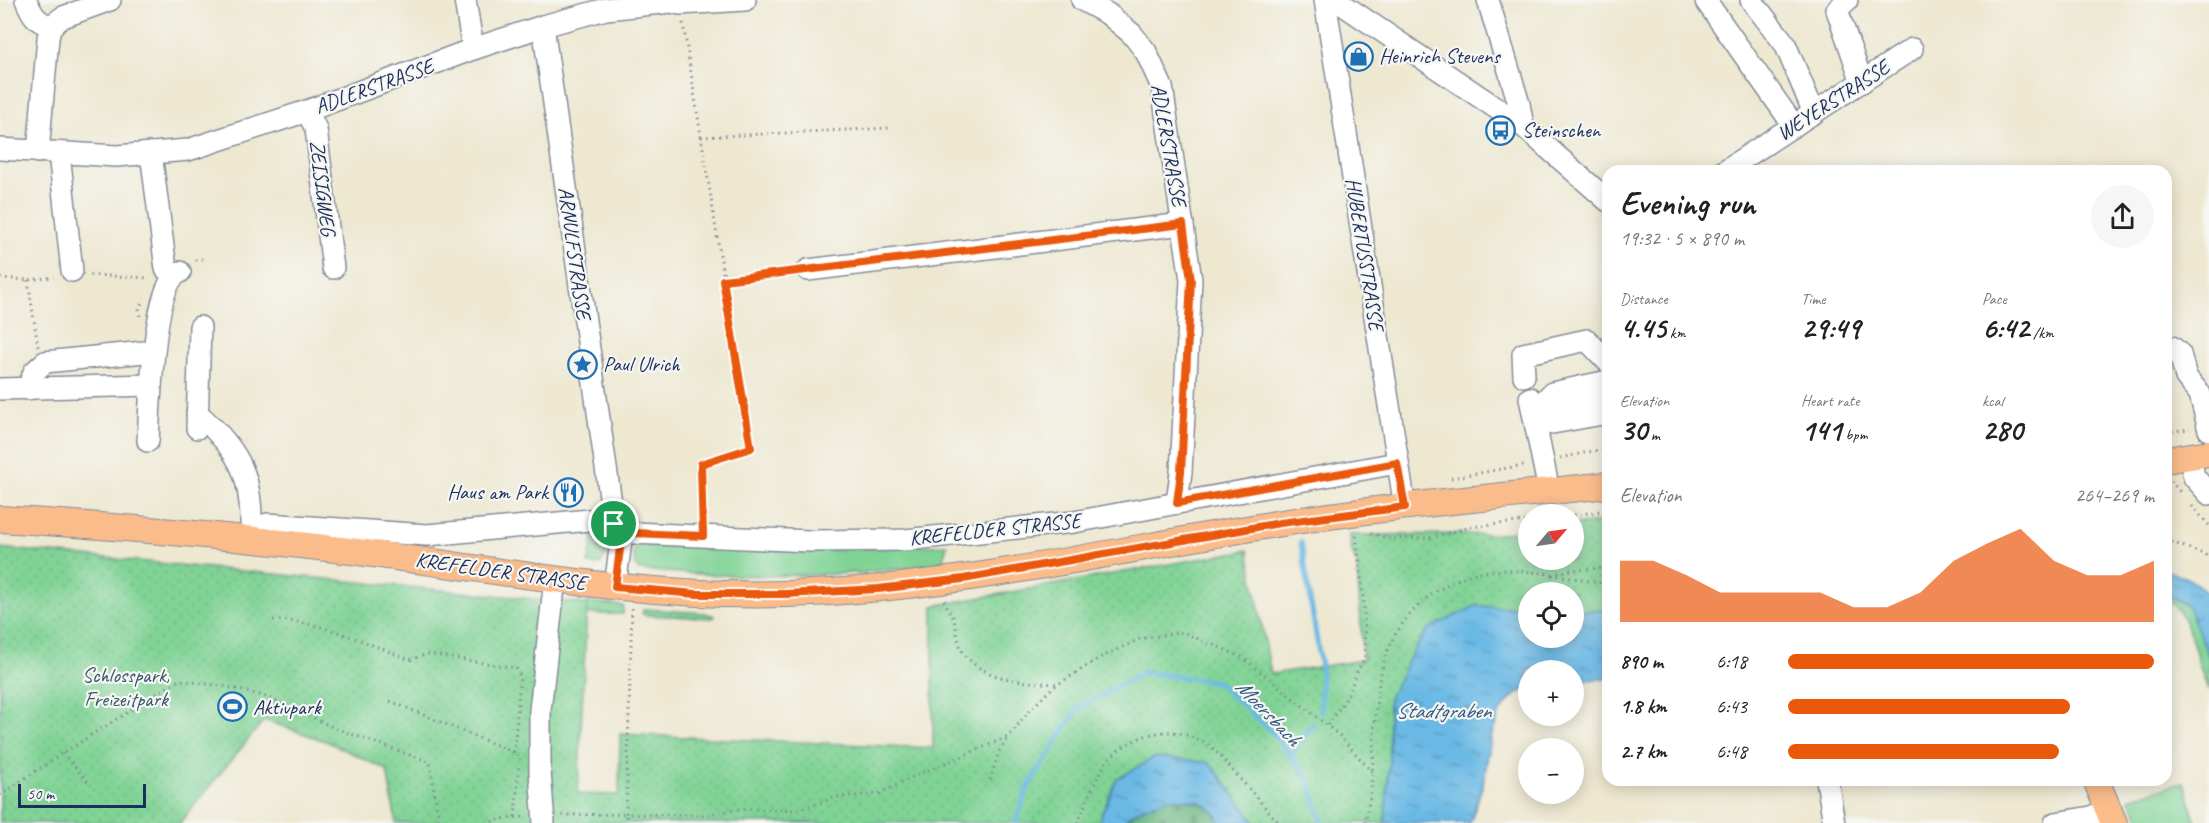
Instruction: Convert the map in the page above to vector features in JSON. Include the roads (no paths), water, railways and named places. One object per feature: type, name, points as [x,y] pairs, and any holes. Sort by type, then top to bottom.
[{"type":"main road","name":"KREFELDER STRASSE","points":[[0,519],[259,532],[555,579],[623,594],[786,594],[878,589],[963,579],[1280,523],[1602,486]]},
{"type":"main road","points":[[2098,786],[2111,816]]},
{"type":"street","points":[[26,0],[35,19],[51,26]]},
{"type":"street","points":[[38,152],[51,26],[63,17],[110,0]]},
{"type":"street","points":[[465,0],[472,49]]},
{"type":"street","name":"ADLERSTRASSE","points":[[0,149],[117,156],[188,150],[307,111],[472,49],[606,9],[674,2],[745,0]]},
{"type":"street","name":"ADLERSTRASSE","points":[[1082,0],[1108,14],[1132,34],[1146,52],[1162,87],[1191,280],[1181,472],[1177,503]]},
{"type":"street","name":"HUBERTUSSTRASSE","points":[[1325,0],[1405,507]]},
{"type":"street","points":[[1336,0],[1523,126],[1602,196]]},
{"type":"street","points":[[1488,0],[1519,104],[1523,126]]},
{"type":"street","points":[[1751,0],[1785,44],[1814,113]]},
{"type":"street","points":[[1847,0],[1837,10],[1862,82]]},
{"type":"street","points":[[1706,1],[1794,126]]},
{"type":"street","name":"ARNULFSTRASSE","points":[[543,26],[614,524],[621,541],[623,594]]},
{"type":"street","name":"WEYERSTRASSE","points":[[1733,165],[1912,49]]},
{"type":"street","name":"ZEISIGWEG","points":[[307,111],[316,129],[333,268]]},
{"type":"street","points":[[59,153],[72,271]]},
{"type":"street","points":[[148,441],[154,351],[161,309],[169,283],[174,275],[151,153]]},
{"type":"street","points":[[808,270],[1183,224]]},
{"type":"street","points":[[200,327],[197,421],[232,448],[241,463],[259,532]]},
{"type":"street","points":[[1524,375],[1523,354],[1587,340],[1602,356]]},
{"type":"street","points":[[2172,347],[2180,354],[2186,377],[2200,394],[2209,430]]},
{"type":"street","points":[[28,389],[34,372],[41,365],[52,361],[154,351]]},
{"type":"street","points":[[1533,412],[1552,393],[1602,382]]},
{"type":"street","points":[[0,389],[151,385]]},
{"type":"street","points":[[1533,412],[1602,398]]},
{"type":"street","points":[[1533,412],[1602,413]]},
{"type":"street","points":[[1533,412],[1549,491]]},
{"type":"street","points":[[2188,457],[2194,477],[2209,494]]},
{"type":"street","name":"KREFELDER STRASSE","points":[[259,532],[427,536],[601,519],[634,533],[809,541],[904,540],[1074,522],[1397,463]]},
{"type":"street","points":[[544,823],[540,772],[540,710],[555,579]]},
{"type":"street","points":[[1828,786],[1834,823]]},
{"type":"street","points":[[2055,823],[2111,816]]},
{"type":"water","points":[[2172,572],[2200,586],[2209,595],[2209,657],[2188,606],[2172,597]]},
{"type":"water","name":"Stadtgraben","points":[[1475,606],[1518,608],[1518,648],[1584,648],[1584,611],[1602,610],[1602,679],[1584,680],[1584,660],[1518,660],[1518,693],[1511,698],[1500,712],[1492,734],[1483,784],[1470,823],[1385,823],[1389,763],[1389,699],[1413,652],[1428,629]]},
{"type":"water","points":[[1155,757],[1210,763],[1255,823],[1220,823],[1215,812],[1199,801],[1168,798],[1127,817],[1127,823],[1098,823],[1117,779]]},
{"type":"waterway","points":[[1301,542],[1321,666],[1321,713]]},
{"type":"waterway","name":"Moersbach","points":[[1016,823],[1027,789],[1077,709],[1144,672],[1217,682],[1272,732],[1307,777],[1323,823]]},
{"type":"waterway","points":[[1290,755],[1313,724]]},
{"type":"place","name":"Heinrich Stevens","points":[[1358,56]]},
{"type":"place","name":"Steinschen","points":[[1501,130]]},
{"type":"place","name":"Paul Ulrich","points":[[582,364]]},
{"type":"place","name":"Haus am Park","points":[[569,492]]},
{"type":"place","name":"Aktivpark","points":[[232,707]]},
{"type":"park label","name":"Schlosspark, Freizeitpark","points":[[126,687]]}]
